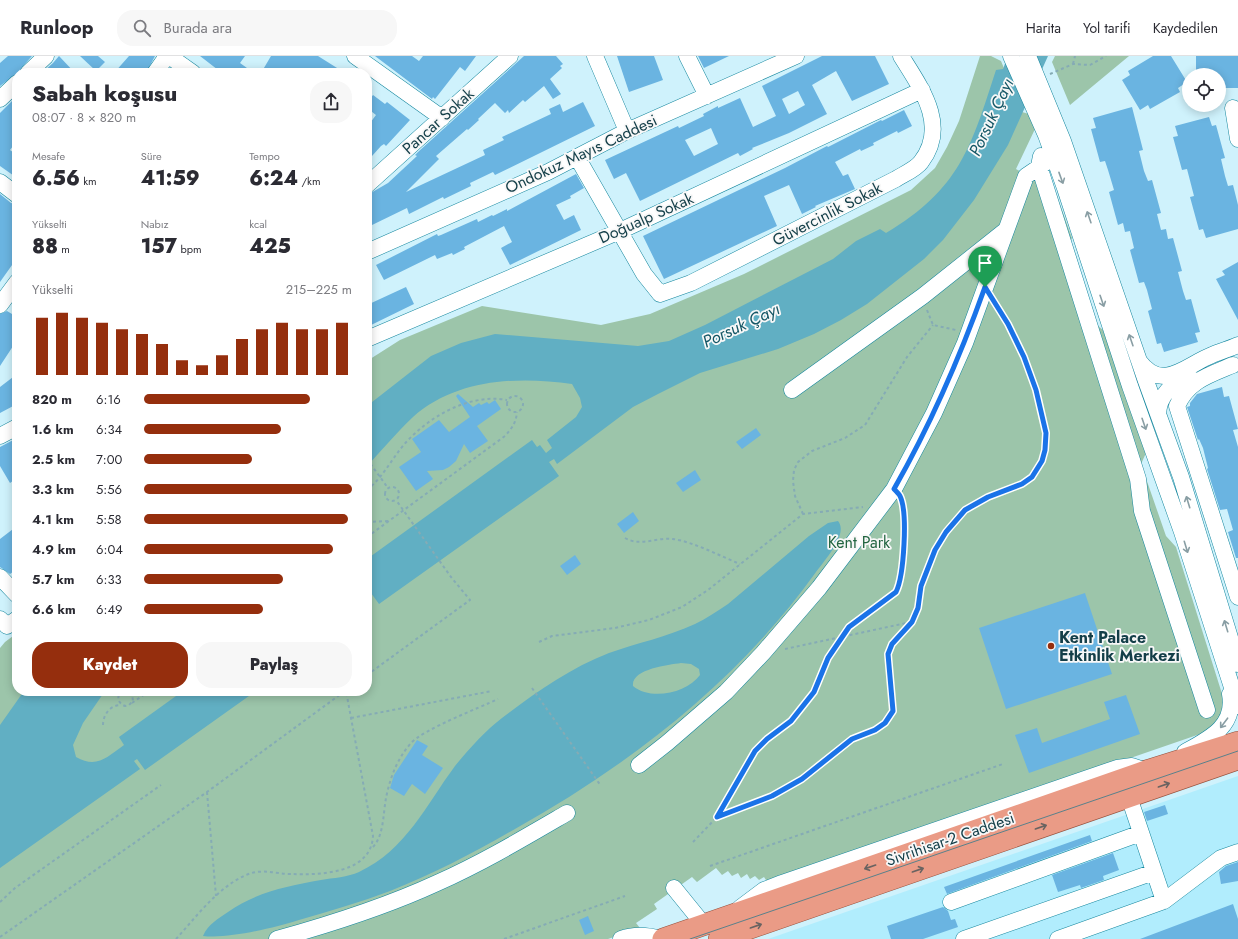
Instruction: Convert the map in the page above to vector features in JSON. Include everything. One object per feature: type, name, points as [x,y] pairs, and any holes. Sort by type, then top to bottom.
[{"type":"main road","name":"Sivrihisar-2 Caddesi","points":[[662,939],[701,933],[730,916],[1149,770],[1238,742]]},
{"type":"main road","points":[[701,933],[1129,797],[1238,759]]},
{"type":"street","points":[[33,68],[46,56]]},
{"type":"street","points":[[159,68],[168,56],[186,68]]},
{"type":"street","points":[[355,56],[372,68]]},
{"type":"street","points":[[595,56],[627,131]]},
{"type":"street","points":[[687,56],[707,96]]},
{"type":"street","name":"Güvercinlik Sokak","points":[[620,231],[644,274],[660,294],[691,283],[896,179],[920,163],[933,142],[930,105],[901,56]]},
{"type":"street","points":[[1012,56],[1052,151],[1130,386],[1158,414]]},
{"type":"street","points":[[1028,56],[1063,141],[1137,358],[1158,382],[1162,397],[1158,405],[1158,414],[1181,477],[1232,668],[1238,706]]},
{"type":"street","name":"Pancar Sokak","points":[[372,181],[442,118],[505,57]]},
{"type":"street","name":"Ondokuz Mayıs Caddesi","points":[[372,250],[548,172],[627,131],[788,58]]},
{"type":"street","points":[[372,68],[442,118]]},
{"type":"street","points":[[0,99],[12,88]]},
{"type":"street","name":"Doğualp Sokak","points":[[372,337],[620,231],[922,90]]},
{"type":"street","points":[[1233,108],[1238,139]]},
{"type":"street","points":[[639,765],[726,692],[763,653],[819,588],[894,489],[934,413],[969,331],[1026,176],[1039,166],[1052,151]]},
{"type":"street","points":[[577,157],[620,231]]},
{"type":"street","points":[[1039,166],[1138,479],[1142,511],[1207,710]]},
{"type":"street","points":[[0,182],[12,191]]},
{"type":"street","points":[[792,390],[923,296],[1006,230]]},
{"type":"street","points":[[6,301],[12,291]]},
{"type":"street","points":[[1130,386],[1158,382],[1212,355],[1233,353]]},
{"type":"street","points":[[1233,353],[1183,393],[1177,406],[1238,597]]},
{"type":"street","points":[[1144,400],[1158,382]]},
{"type":"street","points":[[1144,400],[1182,532],[1232,668],[1232,712],[1224,725],[1208,740],[1149,770]]},
{"type":"street","points":[[0,436],[12,430]]},
{"type":"street","points":[[0,577],[12,590]]},
{"type":"street","points":[[1129,797],[1164,901]]},
{"type":"street","points":[[277,939],[381,907],[436,884],[500,852],[567,813]]},
{"type":"street","points":[[951,902],[1141,834]]},
{"type":"street","points":[[1058,939],[1164,901],[1221,858],[1238,852]]},
{"type":"street","points":[[964,939],[1154,872]]},
{"type":"street","points":[[674,888],[701,933]]},
{"type":"street","points":[[621,939],[630,936],[649,936],[662,939]]},
{"type":"path","points":[[1073,64],[1075,56]]},
{"type":"path","points":[[1039,82],[1073,64],[1090,65],[1106,56]]},
{"type":"path","points":[[717,817],[772,796],[802,779],[852,739],[875,730],[885,723],[893,711],[888,654],[892,644],[912,622],[918,608],[921,586],[935,550],[965,510],[988,497],[1022,484],[1032,477],[1042,461],[1045,450],[1046,433],[1036,390],[1024,357],[1008,324],[985,287]]},
{"type":"path","points":[[923,296],[933,325]]},
{"type":"path","points":[[933,325],[969,331]]},
{"type":"path","points":[[803,514],[795,496],[793,481],[794,470],[798,462],[812,451],[845,438],[865,425],[907,357],[933,325]]},
{"type":"path","points":[[372,485],[380,478],[401,448],[411,437],[430,421],[462,405],[497,398],[507,400],[514,395],[522,398],[523,406],[517,412],[516,420],[512,428],[504,436],[372,534]]},
{"type":"path","points":[[507,400],[508,408],[512,412],[517,412]]},
{"type":"path","points":[[372,467],[388,488]]},
{"type":"path","points":[[393,487],[397,489],[399,496],[392,502],[385,498],[385,492],[388,488],[393,487]]},
{"type":"path","points":[[693,842],[717,817],[755,751],[767,739],[791,721],[814,692],[828,658],[849,627],[896,592],[900,585],[904,555],[903,510],[900,497],[894,489]]},
{"type":"path","points":[[372,671],[470,600],[451,577],[396,500]]},
{"type":"path","points":[[539,642],[552,636],[615,628],[656,617],[682,607],[708,590],[803,514],[881,505]]},
{"type":"path","points":[[372,522],[390,521]]},
{"type":"path","points":[[625,538],[633,543],[672,539],[682,541],[740,564]]},
{"type":"path","points":[[763,653],[841,638],[912,622]]},
{"type":"path","points":[[532,688],[601,786]]},
{"type":"path","points":[[351,718],[492,691]]},
{"type":"path","points":[[119,696],[118,699],[122,705]]},
{"type":"path","points":[[131,703],[133,696]]},
{"type":"path","points":[[102,725],[106,712],[117,705],[127,706],[142,696]]},
{"type":"path","points":[[0,937],[207,792],[339,696]]},
{"type":"path","points":[[347,696],[373,836],[373,847]]},
{"type":"path","points":[[176,939],[216,896],[245,875],[257,871],[290,874],[350,868],[365,858],[378,842],[390,778],[411,743],[429,731],[498,699]]},
{"type":"path","points":[[710,866],[1003,764]]},
{"type":"path","points":[[0,902],[15,888],[161,785]]},
{"type":"path","points":[[207,792],[216,896]]},
{"type":"path","points":[[504,939],[625,896]]},
{"type":"shaded area","points":[[1238,776],[1238,939],[768,939]]},
{"type":"green space","name":"Kent Park","points":[[980,56],[991,56],[1001,61],[1022,112],[1029,114],[1035,129],[1016,169],[1039,182],[1051,179],[1072,238],[1068,250],[1091,320],[1103,330],[1146,453],[1141,464],[1166,536],[1176,547],[1223,697],[1224,709],[1220,719],[1216,723],[1203,733],[768,883],[764,877],[759,880],[755,876],[750,879],[747,874],[741,878],[738,873],[732,876],[728,871],[722,875],[716,868],[697,882],[692,877],[654,904],[657,909],[636,923],[640,928],[608,939],[0,939],[0,648],[5,642],[12,637],[12,696],[372,696],[372,358],[400,340],[482,306],[601,325],[650,314],[744,274],[911,190],[935,168],[959,121]]},
{"type":"green space","points":[[1055,56],[1129,56],[1070,105],[1052,62]]},
{"type":"water","name":"Porsuk Çayı","points":[[1008,56],[1048,56],[1008,145],[974,200],[943,240],[924,259],[867,304],[814,334],[778,349],[700,373],[633,407],[557,464],[554,459],[549,462],[559,476],[379,604],[372,594],[372,555],[532,440],[537,447],[540,445],[546,453],[552,448],[547,440],[576,417],[582,407],[580,398],[572,384],[530,380],[488,383],[468,388],[448,395],[430,404],[413,417],[372,460],[372,402],[431,356],[461,343],[495,334],[638,346],[669,341],[705,325],[833,259],[856,241],[880,229],[886,233],[911,217],[931,200],[947,182],[970,144],[996,70],[1003,69]]},
{"type":"water","points":[[838,521],[841,526],[838,540],[834,547],[785,612],[752,649],[717,684],[680,717],[641,748],[600,777],[558,804],[485,846],[438,870],[390,891],[334,910],[264,929],[225,936],[203,936],[214,922],[250,899],[284,887],[350,875],[375,863],[390,852],[402,839],[414,825],[455,766],[471,747],[502,718],[540,690],[580,666],[609,653],[684,629],[699,622],[728,604],[809,536],[828,523]],"holes":[[[681,663],[691,664],[699,669],[700,675],[687,686],[678,690],[659,694],[641,691],[633,686],[634,680],[638,676],[651,669]]]},
{"type":"water","points":[[20,696],[102,696],[83,723],[73,745],[76,757],[90,762],[96,762],[107,757],[124,745],[119,737],[176,696],[249,696],[145,770],[137,759],[134,761],[140,769],[0,868],[0,725]]},
{"type":"building","points":[[8,56],[32,56],[21,68],[12,68],[12,77],[0,86],[0,63]]},
{"type":"building","points":[[59,56],[70,68],[48,68]]},
{"type":"building","points":[[80,56],[98,56],[105,62],[99,68],[93,68]]},
{"type":"building","points":[[129,56],[155,56],[149,68],[118,68]]},
{"type":"building","points":[[200,56],[245,56],[240,63],[247,68],[216,68]]},
{"type":"building","points":[[271,56],[318,56],[337,68],[264,68]]},
{"type":"building","points":[[375,56],[412,56],[419,61],[423,56],[476,56],[465,71],[460,67],[435,99],[433,97],[432,99]]},
{"type":"building","points":[[524,56],[556,56],[563,64],[560,66],[562,68],[550,79],[561,94],[553,99],[544,86],[525,102],[523,100],[509,113],[508,110],[505,113],[495,103],[468,130],[467,129],[436,156],[439,159],[406,192],[485,155],[483,150],[504,140],[502,137],[551,114],[549,109],[560,104],[563,112],[583,102],[595,126],[495,175],[493,172],[470,183],[471,186],[444,199],[443,197],[409,214],[407,208],[372,225],[372,192],[388,183],[417,156],[415,155]]},
{"type":"building","points":[[617,56],[654,56],[663,80],[629,92]]},
{"type":"building","points":[[698,56],[729,56],[704,68]]},
{"type":"building","points":[[822,56],[875,56],[889,84],[852,101],[836,71],[812,85],[827,114],[789,133],[752,148],[753,149],[740,156],[738,153],[640,201],[626,173],[614,179],[605,160],[678,126],[679,128],[704,116],[703,114],[718,106],[718,108],[740,98],[753,127],[776,116],[762,86]],"holes":[[[798,91],[805,105],[789,114],[782,99]],[[711,128],[718,144],[694,156],[685,140]]]},
{"type":"building","points":[[1153,56],[1171,56],[1182,74],[1182,85],[1178,88],[1180,92],[1150,109],[1148,105],[1140,110],[1122,80],[1130,75],[1128,71]]},
{"type":"building","points":[[1196,56],[1238,56],[1238,88],[1226,88],[1226,68],[1196,68]]},
{"type":"building","points":[[373,95],[385,104],[387,102],[410,120],[386,146],[384,144],[381,146],[372,156],[372,120],[376,115],[372,112]]},
{"type":"building","points":[[12,101],[12,147],[10,150],[12,151],[12,174],[0,166],[0,113]]},
{"type":"building","points":[[1132,107],[1143,150],[1139,151],[1144,171],[1148,181],[1152,180],[1161,213],[1157,214],[1161,230],[1166,229],[1168,239],[1173,238],[1182,271],[1178,272],[1183,291],[1186,300],[1191,299],[1200,332],[1195,333],[1198,342],[1164,352],[1161,343],[1157,344],[1148,311],[1152,309],[1147,290],[1144,282],[1139,283],[1130,250],[1134,248],[1130,231],[1125,232],[1123,223],[1118,225],[1109,192],[1114,190],[1105,161],[1100,162],[1091,129],[1096,128],[1093,118]]},
{"type":"building","points":[[904,110],[912,126],[898,133],[897,131],[873,143],[874,145],[861,151],[860,149],[835,162],[843,176],[848,174],[855,189],[815,206],[816,207],[802,214],[789,185],[764,196],[777,226],[664,279],[643,236]]},
{"type":"building","points":[[1209,117],[1212,126],[1216,125],[1225,158],[1221,159],[1228,186],[1233,185],[1238,205],[1238,229],[1206,238],[1203,229],[1199,230],[1190,197],[1194,196],[1187,169],[1182,170],[1173,137],[1178,136],[1175,126]]},
{"type":"building","points":[[576,174],[584,188],[570,196],[571,198],[556,205],[564,220],[574,215],[581,230],[510,265],[501,248],[512,242],[504,226],[464,247],[465,249],[453,255],[452,253],[437,259],[435,255],[384,280],[376,265],[437,234],[438,236],[477,219],[478,222],[507,209],[507,211]]},
{"type":"building","points":[[0,194],[12,203],[12,265],[0,282]]},
{"type":"building","points":[[1238,262],[1238,320],[1216,279],[1225,275],[1222,271]]},
{"type":"building","points":[[406,287],[414,304],[372,325],[372,303]]},
{"type":"building","points":[[7,311],[12,314],[12,348],[0,366],[0,314]]},
{"type":"building","points":[[12,378],[12,407],[0,413],[0,387]]},
{"type":"building","points":[[1222,387],[1224,397],[1229,396],[1238,429],[1233,430],[1238,447],[1238,558],[1236,558],[1228,532],[1233,530],[1227,509],[1220,510],[1207,469],[1203,448],[1199,439],[1198,440],[1187,407],[1190,406],[1190,403],[1197,394]]},
{"type":"building","points":[[458,394],[473,407],[479,403],[481,405],[487,402],[489,404],[495,400],[501,409],[477,426],[488,441],[470,453],[464,444],[456,461],[449,467],[443,470],[427,471],[433,479],[416,491],[399,467],[421,452],[412,439],[439,420],[449,432],[470,417],[456,396]]},
{"type":"building","points":[[756,428],[761,435],[742,449],[736,442]]},
{"type":"building","points":[[12,441],[12,482],[10,483],[0,466],[0,447]]},
{"type":"building","points":[[695,470],[701,480],[683,492],[676,483]]},
{"type":"building","points":[[633,512],[639,521],[624,533],[617,524]]},
{"type":"building","points":[[12,530],[12,573],[10,574],[0,567],[0,539]]},
{"type":"building","points":[[575,555],[581,564],[567,575],[560,566]]},
{"type":"building","points":[[1085,593],[1112,674],[1006,709],[979,628]]},
{"type":"building","points":[[1126,695],[1140,734],[1029,773],[1015,735],[1037,728],[1042,743],[1110,719],[1104,702]]},
{"type":"building","points":[[417,740],[428,746],[422,755],[443,768],[425,794],[412,784],[404,796],[390,788],[394,775]]},
{"type":"building","points":[[1165,805],[1168,814],[1147,821],[1144,812]]},
{"type":"building","points":[[1090,835],[1092,841],[947,894],[944,887]]},
{"type":"building","points":[[1113,853],[1119,870],[1103,876],[1104,880],[1081,888],[1080,885],[1058,892],[1052,875]]},
{"type":"building","points":[[1238,862],[1238,881],[1221,884],[1219,872],[1226,866]]},
{"type":"building","points":[[1233,904],[1238,919],[1238,939],[1140,939]]},
{"type":"building","points":[[943,907],[948,911],[951,920],[955,919],[958,927],[923,939],[891,939],[887,926]]},
{"type":"building","points":[[588,916],[594,931],[585,935],[579,920]]},
{"type":"tram line","points":[[690,939],[1238,751]]},
{"type":"place","name":"Kent Palace Etkinlik Merkezi","points":[[1051,646]]},
{"type":"route","points":[[985,287],[1008,324],[1024,357],[1036,390],[1046,433],[1045,450],[1037,471],[1032,477],[1022,484],[998,492],[965,510],[946,532],[935,550],[921,586],[918,608],[912,622],[902,635],[892,644],[888,654],[893,711],[885,723],[875,730],[852,739],[802,779],[772,796],[717,817],[755,751],[767,739],[791,721],[814,692],[828,658],[849,627],[896,592],[900,585],[904,555],[903,510],[900,497],[894,489],[913,456],[934,413],[965,343],[985,287]]}]
